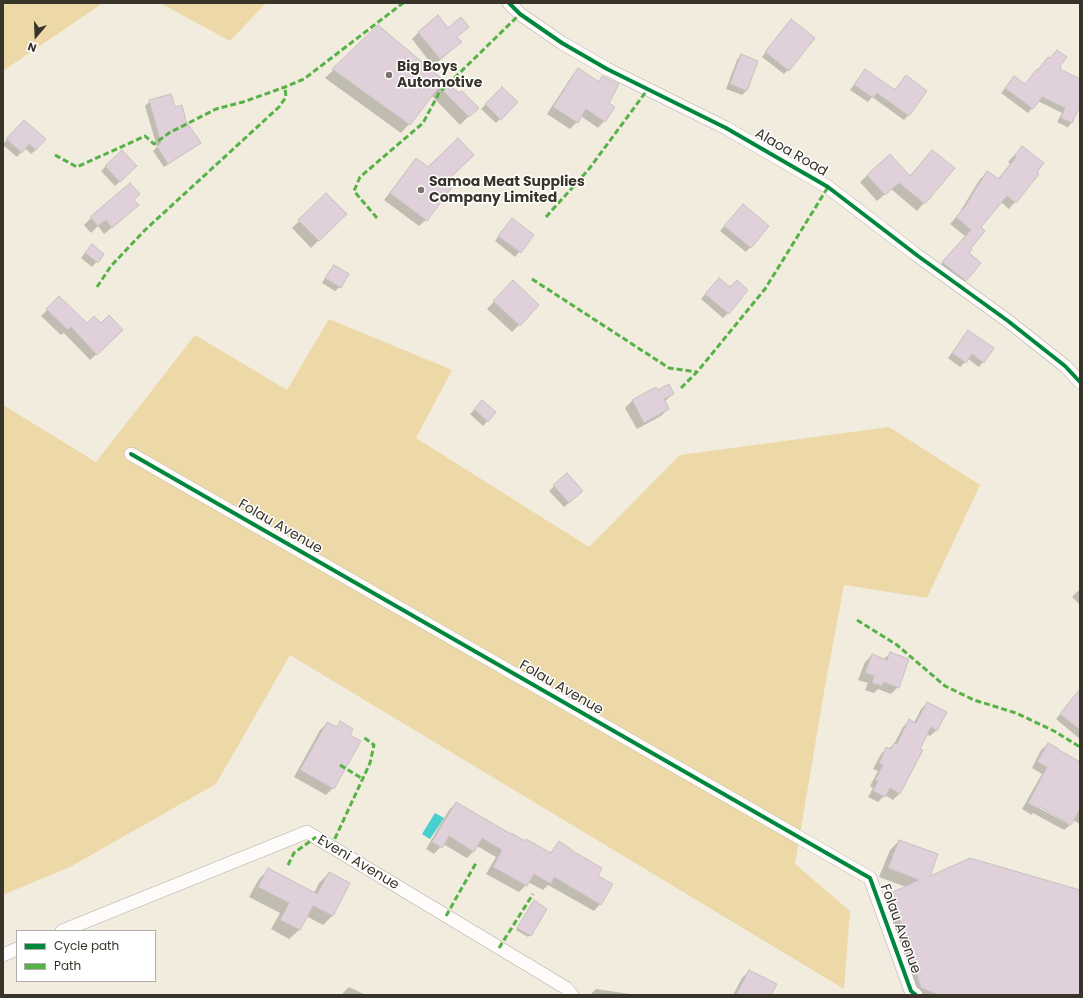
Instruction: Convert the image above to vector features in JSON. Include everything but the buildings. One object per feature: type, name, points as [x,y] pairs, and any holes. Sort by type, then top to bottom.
[{"type":"street","name":"Alaoa Road","points":[[509,3],[520,14],[562,43],[607,69],[726,128],[828,187],[918,256],[1008,321],[1065,366],[1080,382]]},
{"type":"street","name":"Folau Avenue","points":[[131,454],[870,878],[910,991],[916,995]]},
{"type":"street","name":"Eveni Avenue","points":[[64,930],[307,832],[566,988],[572,995]]},
{"type":"street","points":[[3,955],[16,949]]},
{"type":"shaded area","points":[[3,3],[103,3],[3,71]]},
{"type":"shaded area","points":[[160,3],[266,3],[230,41]]},
{"type":"shaded area","points":[[329,319],[452,370],[416,438],[589,547],[680,455],[889,427],[980,485],[927,598],[844,585],[825,686],[795,864],[850,911],[844,989],[290,655],[216,784],[70,867],[3,895],[3,405],[96,462],[195,335],[287,390]]},
{"type":"water","points":[[435,813],[444,818],[430,839],[422,834]]},
{"type":"marked path","points":[[55,155],[77,167],[145,136],[154,144],[169,133],[216,109],[243,102],[304,79],[403,3]]},
{"type":"marked path","points":[[377,218],[354,191],[360,177],[423,123],[439,93],[520,14]]},
{"type":"marked path","points":[[97,287],[111,266],[145,230],[279,107],[286,97],[285,87]]},
{"type":"marked path","points":[[546,217],[589,169],[648,89]]},
{"type":"marked path","points":[[681,388],[697,372],[765,289],[828,187]]},
{"type":"marked path","points":[[532,279],[669,368],[697,372]]},
{"type":"marked path","points":[[857,620],[897,645],[945,686],[974,700],[1016,713],[1054,731],[1080,747]]},
{"type":"marked path","points":[[331,847],[370,763],[374,745],[362,736]]},
{"type":"marked path","points":[[340,765],[363,779]]},
{"type":"marked path","points":[[288,865],[294,853],[316,837]]},
{"type":"marked path","points":[[446,916],[476,863]]},
{"type":"marked path","points":[[499,948],[533,894]]},
{"type":"cycle path","points":[[509,3],[520,14],[562,43],[607,69],[726,128],[828,187],[918,256],[1008,321],[1065,366],[1080,382]]},
{"type":"cycle path","points":[[131,454],[870,878],[911,991],[916,995]]},
{"type":"place","name":"Big Boys Automotive","points":[[389,75]]},
{"type":"place","name":"Samoa Meat Supplies Company Limited","points":[[421,190]]}]
